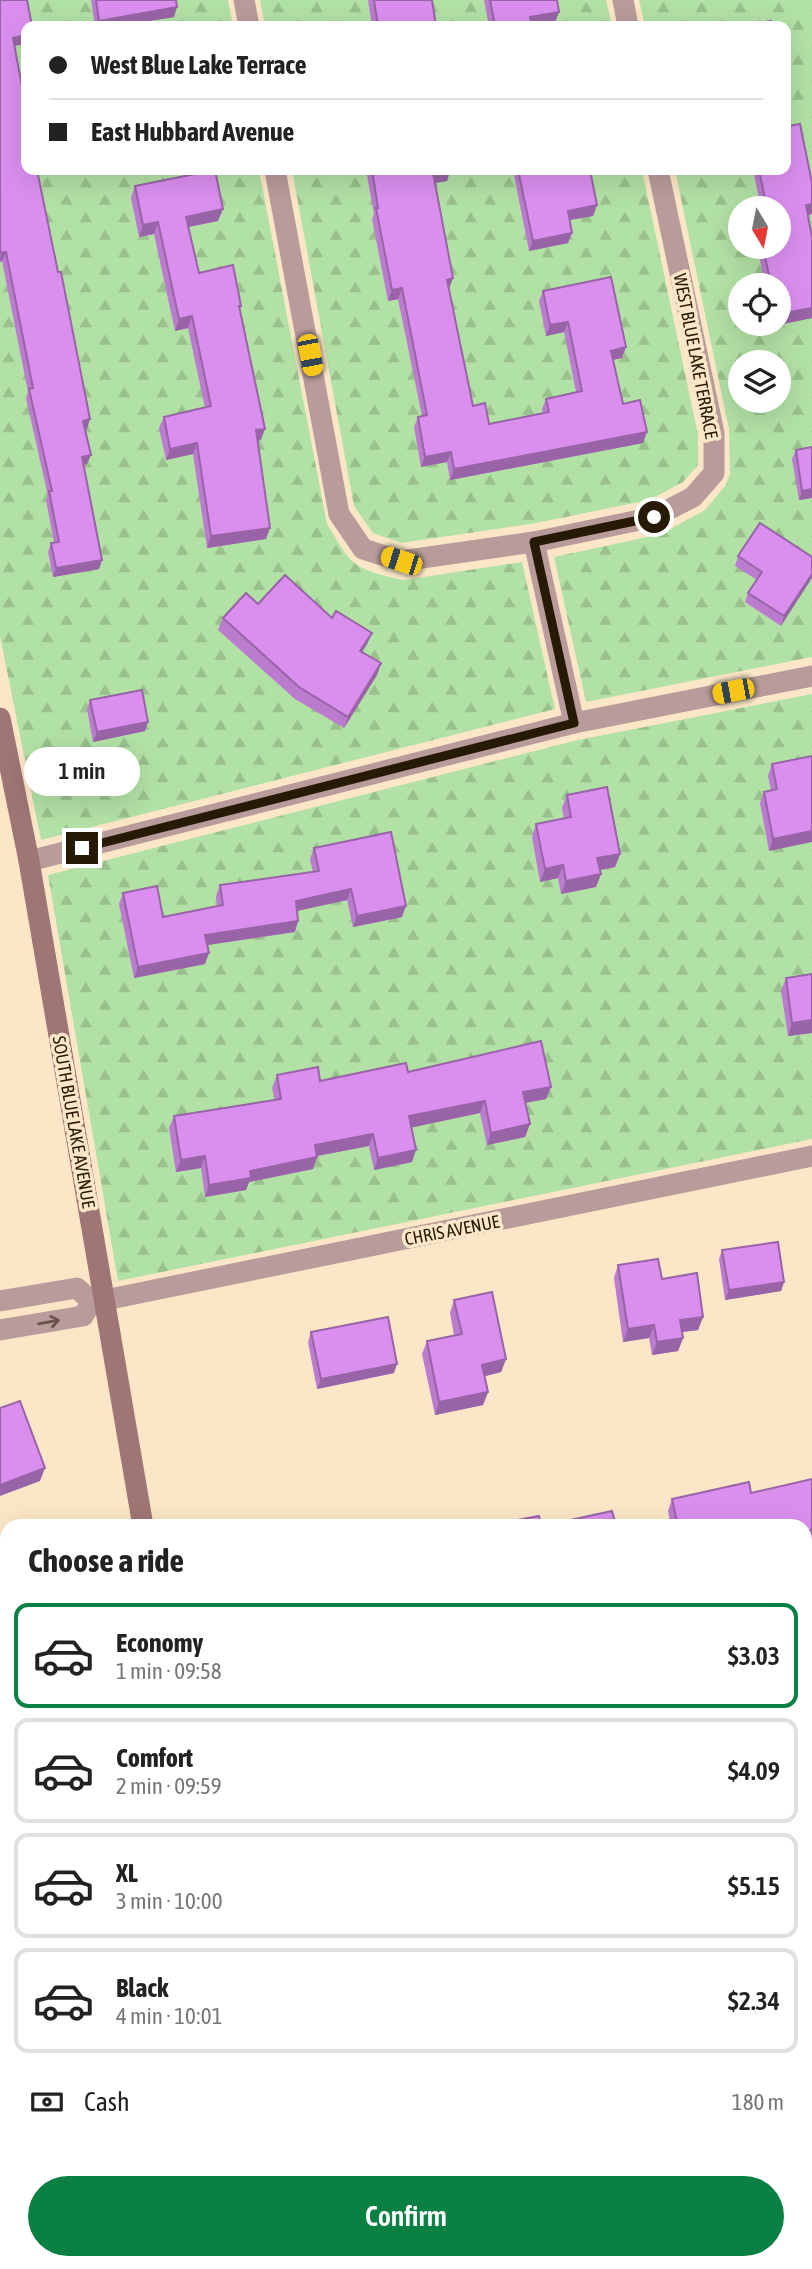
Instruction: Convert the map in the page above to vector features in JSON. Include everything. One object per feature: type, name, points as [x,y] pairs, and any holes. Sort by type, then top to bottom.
[{"type":"main road","name":"SOUTH BLUE LAKE AVENUE","points":[[0,718],[29,861],[98,1301],[143,1519]]},
{"type":"street","points":[[244,0],[248,21]]},
{"type":"street","points":[[623,0],[627,21]]},
{"type":"street","name":"WEST BLUE LAKE TERRACE","points":[[276,175],[339,514],[363,549],[401,561],[534,542],[654,517],[693,497],[714,473],[714,433],[659,175]]},
{"type":"street","points":[[534,542],[574,723]]},
{"type":"street","points":[[29,861],[574,723],[812,676]]},
{"type":"street","name":"CHRIS AVENUE","points":[[0,1330],[83,1316],[98,1301],[812,1156]]},
{"type":"street","points":[[0,1301],[77,1288],[98,1301]]},
{"type":"green space","points":[[0,0],[228,0],[232,21],[21,21],[21,175],[260,175],[327,524],[345,553],[357,565],[404,580],[522,562],[555,709],[41,840],[0,636]]},
{"type":"green space","points":[[260,0],[606,0],[611,21],[264,21]]},
{"type":"green space","points":[[639,0],[812,0],[812,657],[586,702],[554,557],[661,534],[705,510],[725,486],[730,474],[729,429],[676,175],[791,175],[791,21],[644,21]]},
{"type":"green space","points":[[293,175],[643,175],[698,435],[698,465],[683,482],[649,500],[531,524],[401,543],[373,533],[354,506]]},
{"type":"green space","points":[[812,694],[812,1139],[118,1281],[48,875],[578,740]]},
{"type":"building","points":[[0,0],[27,0],[31,21],[21,21],[21,36],[13,38],[21,81],[21,175],[38,175],[58,272],[61,272],[90,419],[83,421],[91,455],[82,457],[102,560],[56,568],[51,543],[59,542],[49,491],[52,491],[29,389],[33,388],[6,252],[1,253]]},
{"type":"building","points":[[96,0],[176,0],[177,7],[99,21]]},
{"type":"building","points":[[374,0],[432,0],[435,21],[377,21]]},
{"type":"building","points":[[490,0],[557,0],[559,12],[530,17],[531,21],[494,21]]},
{"type":"building","points":[[800,124],[812,183],[812,204],[806,205],[812,237],[812,308],[791,312],[791,273],[768,273],[766,259],[791,259],[791,196],[764,196],[760,175],[791,175],[791,126]]},
{"type":"building","points":[[190,175],[216,175],[223,209],[186,217],[199,273],[233,265],[265,429],[256,430],[270,528],[211,536],[197,443],[170,449],[164,417],[211,406],[192,316],[179,319],[158,222],[143,225],[135,186]]},
{"type":"building","points":[[373,175],[433,175],[453,278],[447,280],[473,406],[485,403],[489,424],[549,412],[546,399],[582,391],[568,322],[550,325],[543,291],[611,277],[626,347],[611,351],[623,404],[640,400],[647,432],[454,469],[451,452],[425,457],[418,417],[427,415],[402,288],[392,290]]},
{"type":"building","points":[[519,175],[591,175],[597,205],[568,211],[572,233],[533,241]]},
{"type":"building","points":[[812,447],[812,489],[802,491],[796,450]]},
{"type":"building","points":[[760,523],[812,557],[812,574],[784,616],[748,593],[762,572],[738,556]]},
{"type":"building","points":[[285,575],[332,618],[336,611],[372,633],[360,651],[381,663],[348,717],[299,687],[223,618],[246,593],[258,604]]},
{"type":"building","points":[[142,690],[148,722],[97,732],[90,700]]},
{"type":"building","points":[[812,756],[812,831],[773,839],[764,792],[777,789],[772,764]]},
{"type":"building","points":[[607,787],[620,854],[597,858],[601,874],[566,881],[563,865],[545,869],[536,824],[571,817],[567,795]]},
{"type":"building","points":[[391,832],[406,906],[357,916],[351,889],[296,901],[298,921],[205,935],[209,953],[138,967],[123,893],[157,886],[163,917],[223,905],[220,885],[319,871],[314,848]]},
{"type":"building","points":[[812,974],[812,1020],[792,1023],[786,978]]},
{"type":"building","points":[[541,1041],[551,1087],[523,1092],[530,1124],[491,1133],[485,1101],[409,1116],[416,1150],[378,1158],[373,1134],[315,1145],[317,1157],[250,1171],[251,1178],[209,1185],[205,1156],[181,1160],[174,1116],[281,1099],[277,1075],[318,1067],[320,1081],[406,1063],[408,1072]]},
{"type":"building","points":[[778,1242],[784,1282],[729,1290],[722,1250]]},
{"type":"building","points":[[658,1259],[662,1279],[697,1273],[703,1317],[680,1320],[683,1338],[657,1342],[654,1325],[628,1329],[618,1265]]},
{"type":"building","points":[[492,1292],[506,1359],[482,1365],[488,1392],[439,1402],[427,1341],[462,1334],[454,1300]]},
{"type":"building","points":[[388,1317],[397,1364],[321,1379],[311,1332]]},
{"type":"building","points":[[20,1401],[45,1468],[0,1485],[0,1408]]},
{"type":"building","points":[[812,1479],[812,1519],[676,1519],[672,1499],[749,1482],[751,1493]]},
{"type":"building","points":[[612,1511],[614,1519],[575,1519]]},
{"type":"route","points":[[82,848],[574,723],[534,542],[654,517]]}]
